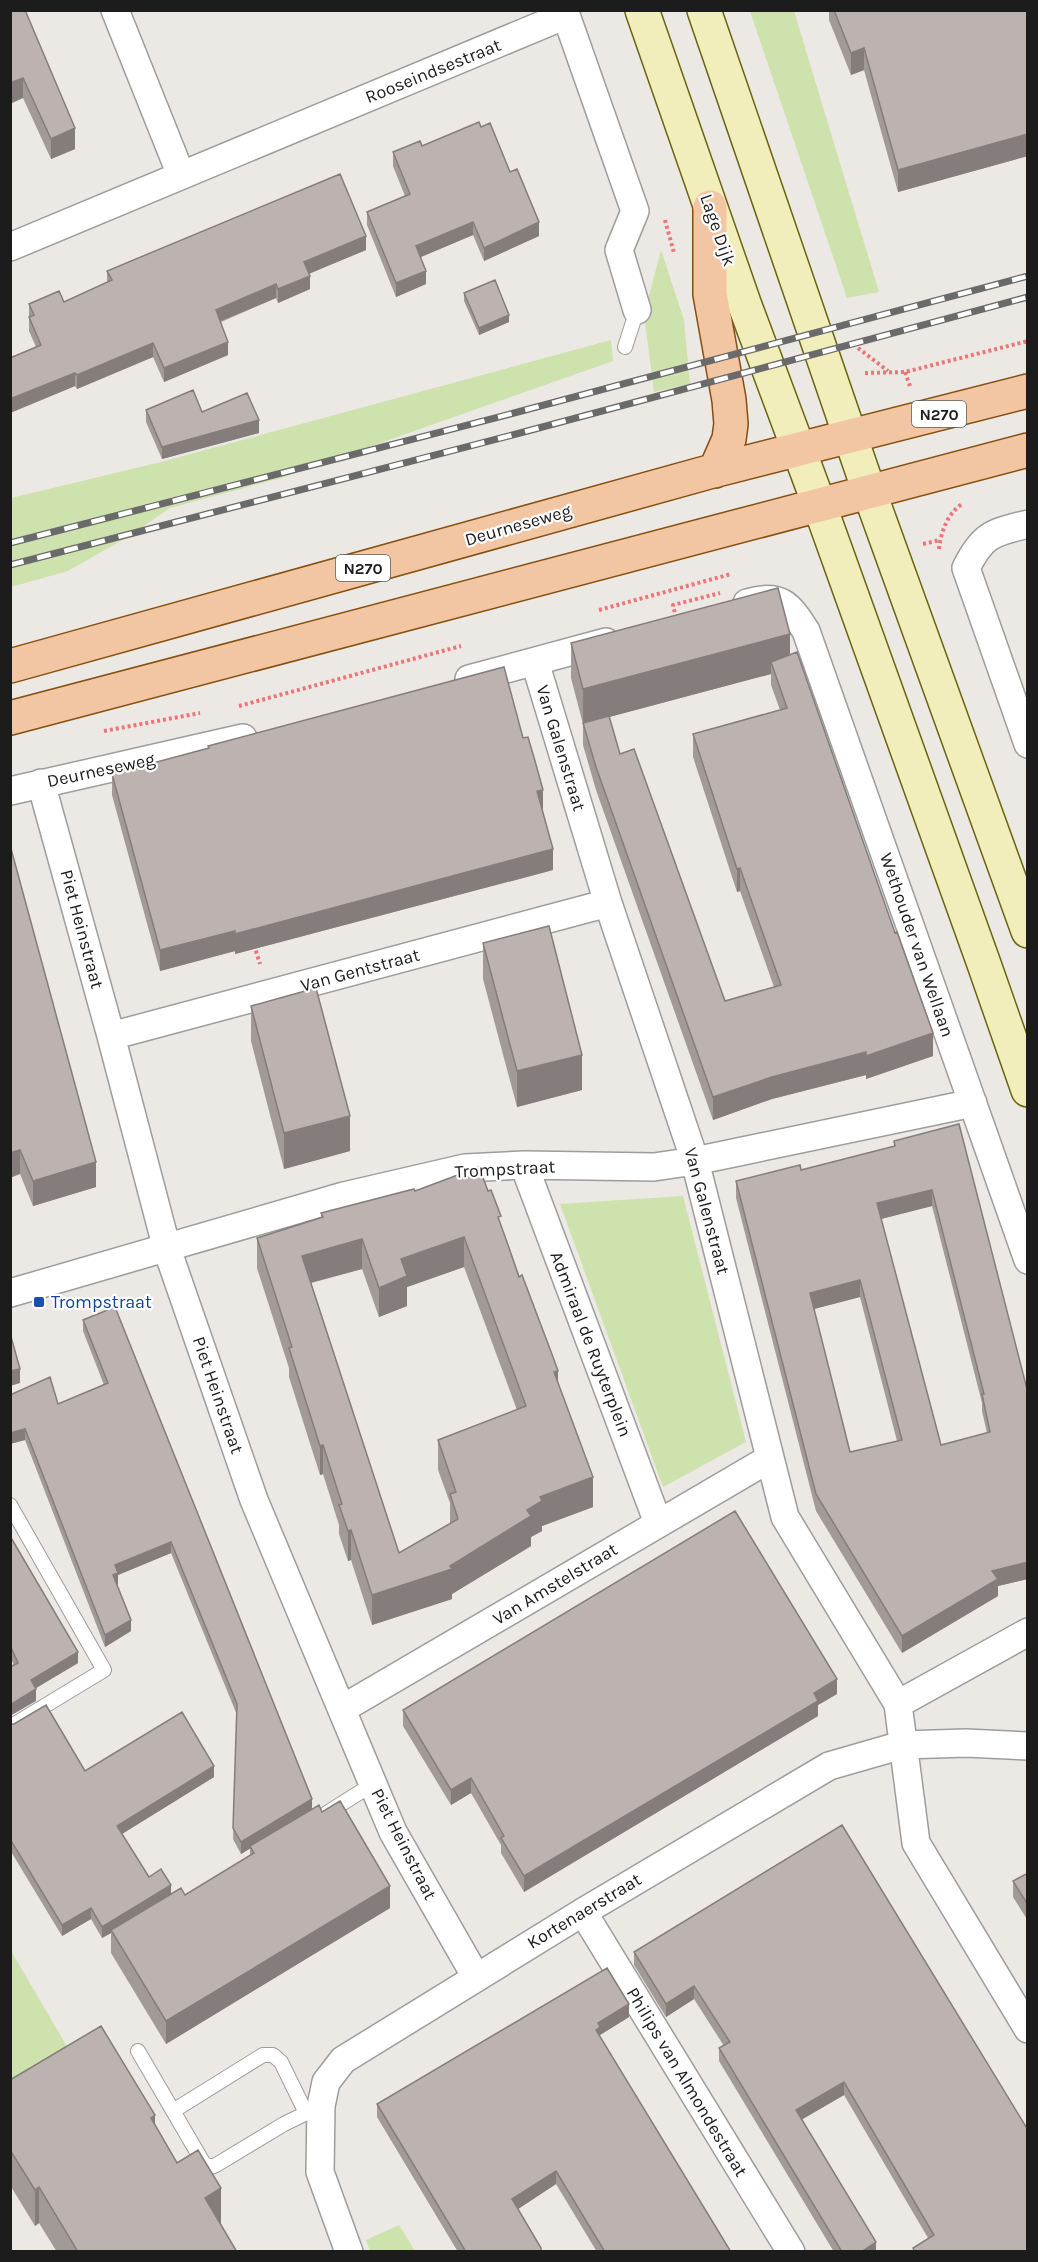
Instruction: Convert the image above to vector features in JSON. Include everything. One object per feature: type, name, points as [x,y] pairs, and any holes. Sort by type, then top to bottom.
[{"type":"main road","name":"Lage Dijk","points":[[642,10],[710,207],[819,504]]},
{"type":"main road","points":[[704,10],[869,491],[1028,931]]},
{"type":"main road","points":[[710,207],[710,294],[730,408],[729,440],[715,471]]},
{"type":"main road","name":"Deurneseweg","points":[[10,666],[798,448],[1028,391]]},
{"type":"main road","points":[[10,718],[1028,450]]},
{"type":"main road","points":[[819,504],[1028,1090]]},
{"type":"street","points":[[115,10],[181,175]]},
{"type":"street","name":"Rooseindsestraat","points":[[10,247],[545,17],[566,15],[635,211],[619,250],[637,310]]},
{"type":"street","points":[[1028,524],[994,532],[977,547],[966,568],[1028,744]]},
{"type":"street","name":"Wethouder van Wellaan","points":[[724,600],[771,598],[784,604],[796,615],[806,631],[1028,1260]]},
{"type":"street","points":[[445,686],[677,622]]},
{"type":"street","name":"Van Galenstraat","points":[[535,662],[608,903],[695,1161],[785,1517],[898,1704],[916,1843],[1028,2029]]},
{"type":"street","name":"Deurneseweg","points":[[10,791],[266,733]]},
{"type":"street","name":"Piet Heinstraat","points":[[41,783],[167,1249],[254,1500],[393,1832],[476,1977]]},
{"type":"street","name":"Van Gentstraat","points":[[111,1036],[608,903]]},
{"type":"street","name":"Trompstraat","points":[[10,1293],[344,1196],[465,1168],[524,1165],[654,1167],[695,1161],[973,1102]]},
{"type":"street","name":"Admiraal de Ruyterplein","points":[[524,1165],[658,1523]]},
{"type":"street","name":"Van Amstelstraat","points":[[342,1710],[769,1459]]},
{"type":"street","points":[[898,1704],[1028,1632]]},
{"type":"street","name":"Kortenaerstraat","points":[[350,2252],[320,2172],[313,2109],[326,2082],[344,2060],[583,1912],[829,1766],[902,1745],[966,1743],[1028,1746]]},
{"type":"street","name":"Philips van Almondestraat","points":[[583,1912],[791,2252]]},
{"type":"lane","points":[[625,347],[637,310]]},
{"type":"lane","points":[[10,1505],[104,1670],[10,1727]]},
{"type":"lane","points":[[316,1820],[373,1784]]},
{"type":"lane","points":[[138,2051],[204,2164],[211,2167],[313,2109],[281,2062],[273,2055],[263,2055],[173,2110]]},
{"type":"path","points":[[889,372],[905,372],[1028,341]]},
{"type":"path","points":[[940,540],[946,522],[956,508]]},
{"type":"path","points":[[595,611],[738,572]]},
{"type":"path","points":[[732,574],[733,581]]},
{"type":"path","points":[[677,622],[674,604],[724,600]]},
{"type":"path","points":[[230,707],[469,644]]},
{"type":"path","name":"Deurneseweg","points":[[94,733],[207,712]]},
{"type":"path","points":[[252,938],[268,994]]},
{"type":"green space","points":[[750,11],[794,11],[879,292],[847,298]]},
{"type":"green space","points":[[661,250],[684,320],[690,384],[654,392],[644,315]]},
{"type":"green space","points":[[611,340],[613,361],[281,478],[170,508],[131,535],[68,571],[11,587],[11,498],[161,462]]},
{"type":"green space","points":[[683,1196],[746,1442],[663,1487],[560,1204]]},
{"type":"green space","points":[[10,1949],[72,2055],[10,2092]]},
{"type":"green space","points":[[399,2225],[415,2251],[370,2251],[366,2240]]},
{"type":"building","points":[[10,10],[25,10],[75,128],[51,139],[23,78],[10,83]]},
{"type":"building","points":[[834,10],[1028,10],[1028,134],[898,170],[864,48],[851,53]]},
{"type":"building","points":[[479,122],[481,127],[490,123],[510,172],[517,169],[539,222],[484,248],[473,222],[416,246],[426,271],[396,283],[367,212],[410,194],[393,152],[420,141],[422,146]]},
{"type":"building","points":[[340,174],[366,236],[304,262],[310,276],[278,289],[276,284],[216,310],[228,342],[164,368],[153,343],[77,375],[75,373],[10,399],[10,358],[41,345],[29,317],[34,315],[29,304],[59,291],[64,302],[112,280],[107,271]]},
{"type":"building","points":[[495,280],[509,315],[479,328],[464,293]]},
{"type":"building","points":[[193,390],[202,412],[247,393],[259,420],[162,447],[146,410]]},
{"type":"building","points":[[778,588],[790,634],[583,689],[571,643]]},
{"type":"building","points":[[797,652],[895,933],[897,932],[933,1033],[866,1056],[866,1052],[772,1077],[713,1097],[596,767],[583,723],[609,716],[620,754],[634,749],[725,1001],[781,985],[740,868],[737,869],[693,734],[787,708],[771,662]]},
{"type":"building","points":[[504,667],[523,738],[528,737],[543,790],[537,791],[553,849],[235,934],[235,931],[160,950],[112,774]]},
{"type":"building","points":[[10,845],[96,1162],[33,1181],[20,1150],[10,1153]]},
{"type":"building","points":[[549,926],[582,1055],[517,1071],[483,943]]},
{"type":"building","points":[[316,988],[350,1116],[284,1133],[251,1006]]},
{"type":"building","points":[[959,1124],[1028,1393],[1028,1562],[992,1571],[998,1579],[902,1636],[816,1494],[736,1181],[800,1165],[801,1170],[895,1146],[894,1141]],"holes":[[[932,1190],[984,1394],[982,1394],[990,1432],[941,1445],[877,1203]],[[860,1280],[902,1440],[850,1452],[810,1293]]]},
{"type":"building","points":[[479,1167],[488,1191],[491,1190],[519,1277],[522,1275],[553,1357],[558,1371],[554,1372],[593,1477],[540,1497],[542,1501],[527,1510],[531,1516],[450,1566],[452,1569],[372,1595],[351,1530],[348,1531],[339,1505],[342,1504],[323,1445],[320,1446],[289,1348],[292,1347],[257,1238],[323,1217],[321,1213],[414,1189],[415,1191]],"holes":[[[464,1237],[526,1406],[438,1440],[456,1492],[450,1494],[458,1519],[399,1553],[302,1256],[362,1239],[379,1288],[407,1276],[401,1259]]]},
{"type":"building","points":[[115,1307],[312,1799],[241,1842],[233,1828],[237,1704],[171,1542],[115,1565],[118,1573],[113,1575],[131,1620],[105,1635],[25,1429],[10,1433],[10,1395],[50,1377],[58,1404],[108,1383],[83,1320]]},
{"type":"building","points":[[10,1333],[20,1369],[10,1371]]},
{"type":"building","points":[[735,1511],[837,1679],[814,1693],[818,1701],[524,1876],[501,1838],[504,1836],[471,1778],[451,1790],[403,1710]]},
{"type":"building","points":[[10,1536],[78,1652],[31,1680],[36,1689],[10,1705],[10,1667],[18,1663],[10,1645]]},
{"type":"building","points":[[46,1705],[85,1771],[182,1712],[214,1766],[117,1826],[149,1877],[161,1869],[171,1885],[102,1927],[91,1908],[62,1925],[10,1839],[10,1724],[14,1724]]},
{"type":"building","points":[[340,1801],[390,1886],[166,2021],[111,1930],[181,1888],[185,1895],[254,1853],[250,1846],[319,1805],[322,1812]]},
{"type":"building","points":[[842,1825],[1028,2130],[1028,2252],[915,2252],[913,2248],[934,2235],[844,2082],[796,2110],[876,2242],[861,2252],[842,2252],[719,2048],[730,2042],[694,1986],[666,2004],[634,1952]]},
{"type":"building","points":[[1028,1873],[1028,1905],[1013,1881]]},
{"type":"building","points":[[607,1968],[629,2004],[598,2023],[600,2027],[596,2030],[731,2252],[605,2252],[556,2171],[512,2199],[541,2250],[538,2252],[466,2252],[377,2104]]},
{"type":"building","points":[[101,2026],[155,2115],[151,2118],[177,2163],[198,2150],[221,2188],[205,2198],[237,2252],[78,2252],[39,2187],[35,2190],[10,2150],[10,2080]]},
{"type":"railway","points":[[10,543],[514,413],[1028,276]]},
{"type":"railway","points":[[10,565],[520,433],[1028,297]]},
{"type":"place","name":"Trompstraat","points":[[39,1302]]}]
